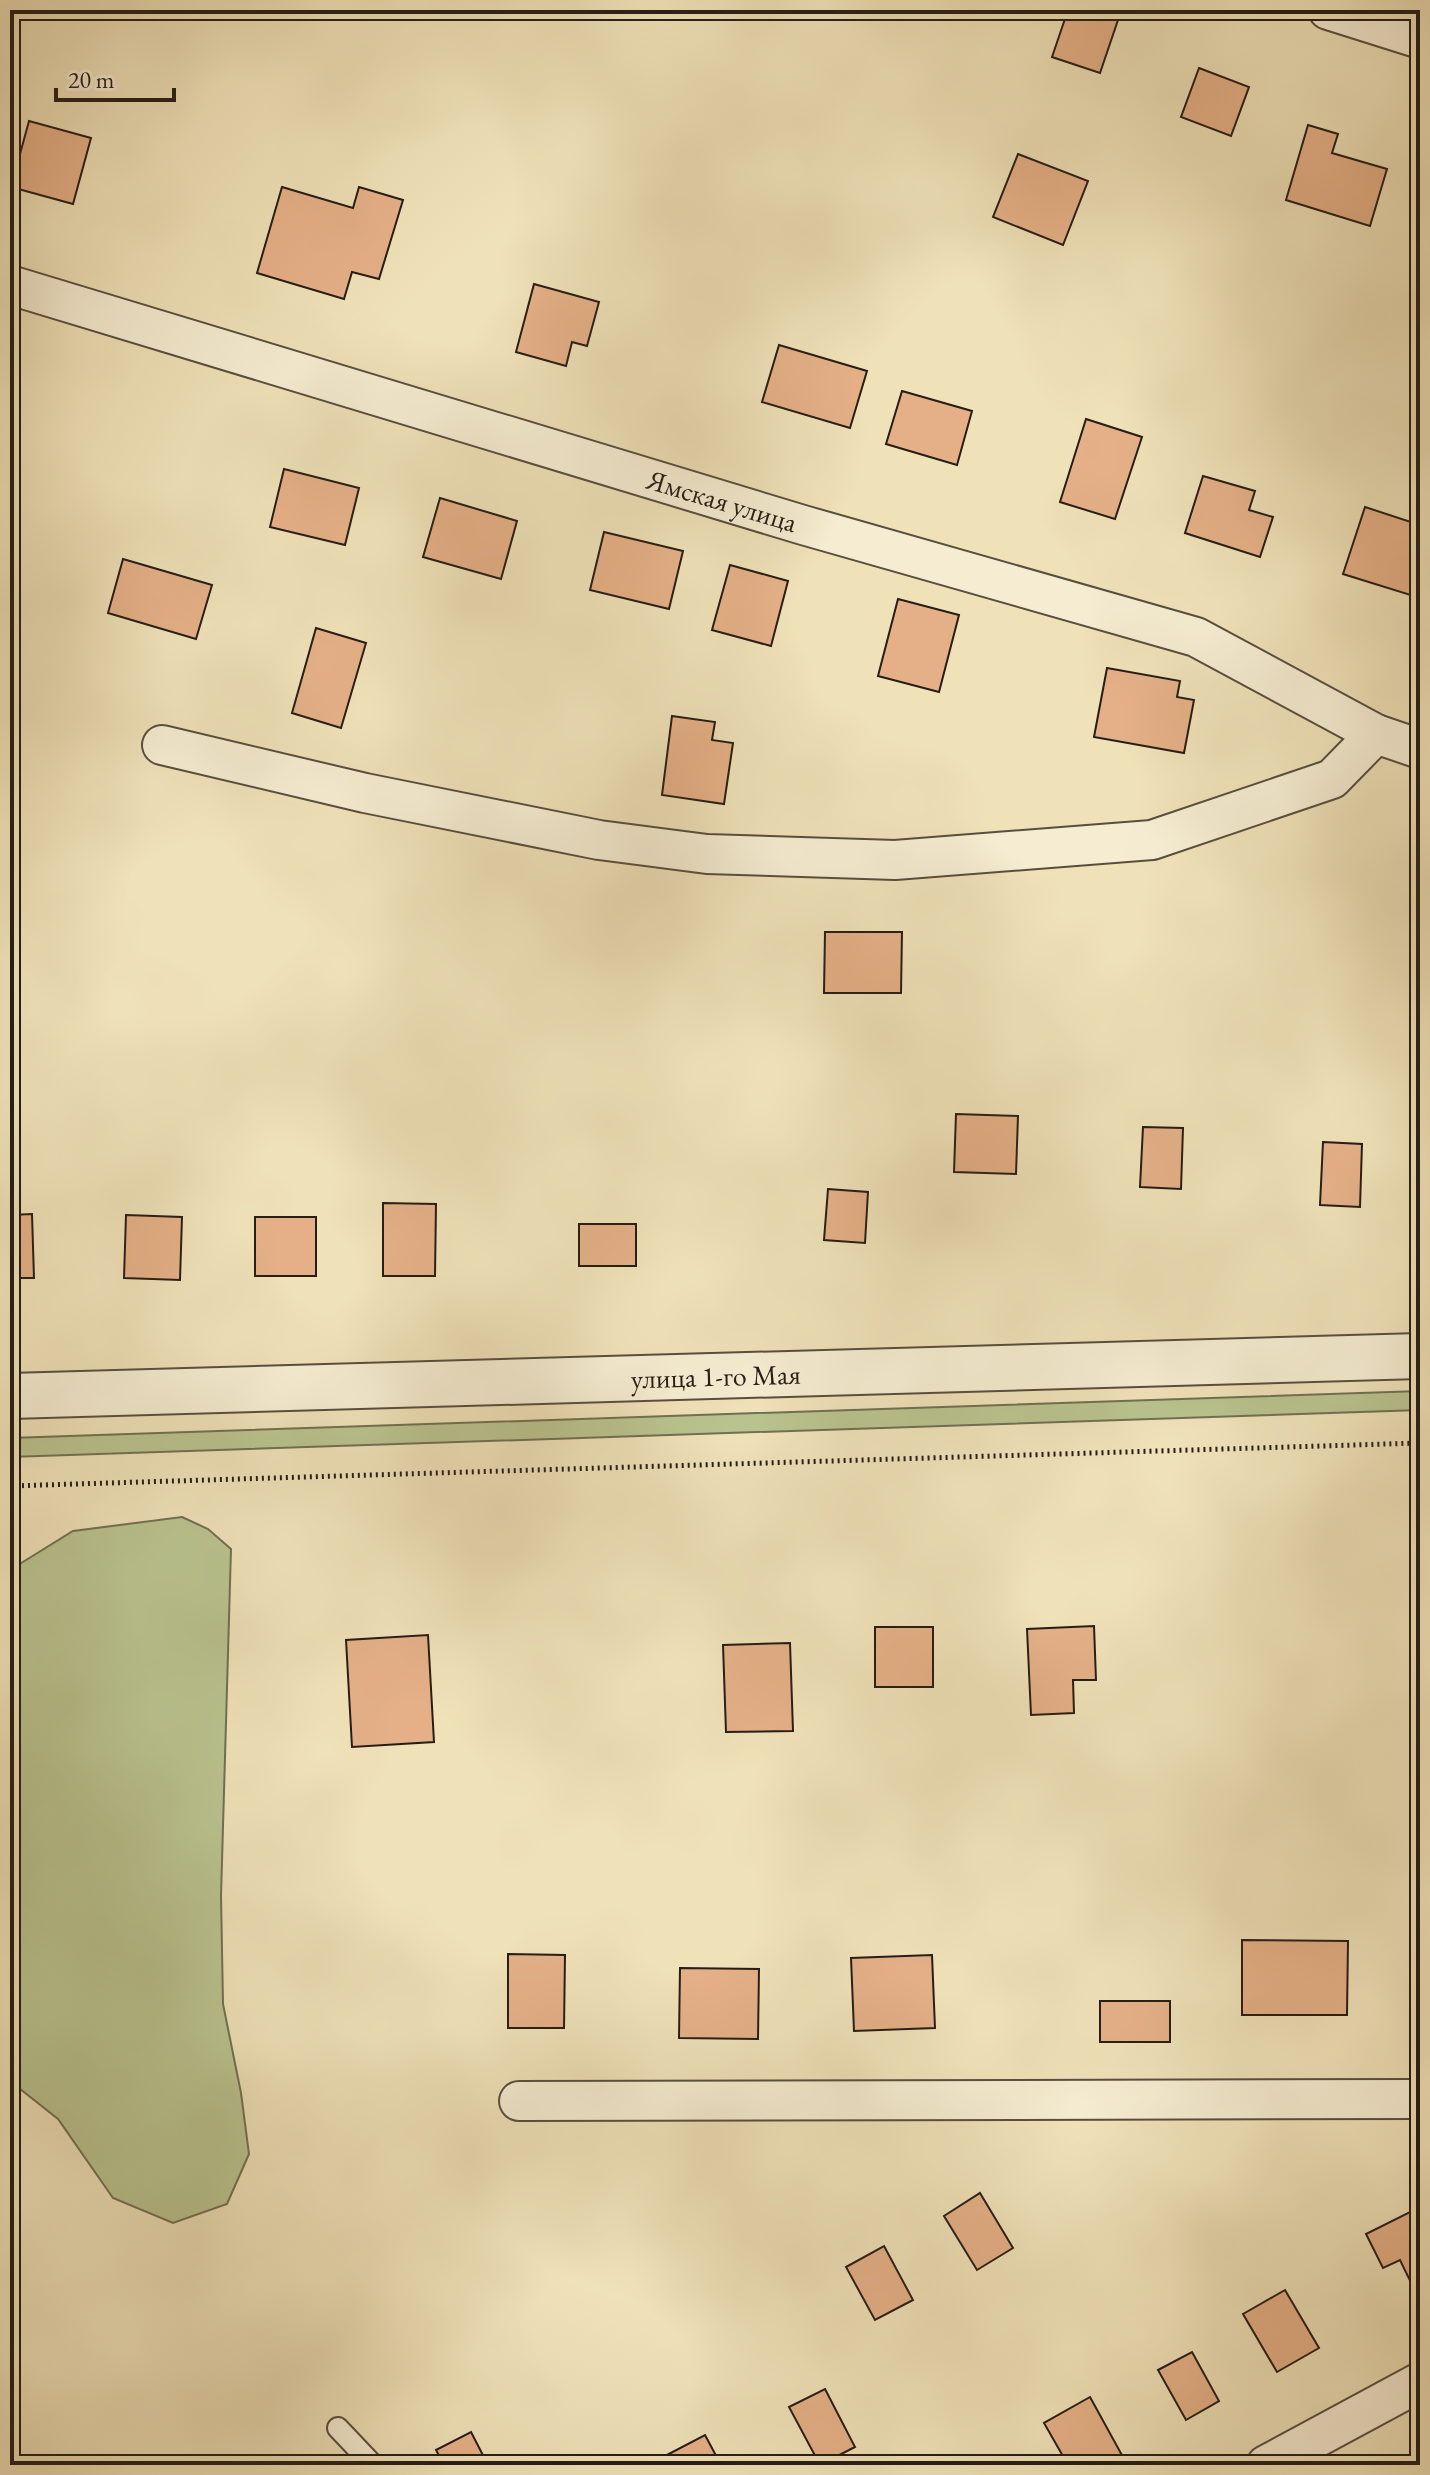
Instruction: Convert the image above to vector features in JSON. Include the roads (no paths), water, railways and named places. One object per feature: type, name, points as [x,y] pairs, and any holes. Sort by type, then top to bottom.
[{"type":"street","points":[[1328,10],[1420,39]]},
{"type":"street","name":"Ямская улица","points":[[10,285],[803,525],[1196,637],[1376,734],[1420,749]]},
{"type":"street","points":[[162,745],[365,793],[599,840],[707,854],[895,860],[1152,840],[1332,779],[1376,734]]},
{"type":"street","name":"улица 1-го Мая","points":[[10,1396],[1420,1356]]},
{"type":"street","points":[[519,2101],[1420,2099]]},
{"type":"street","points":[[1266,2465],[1420,2382]]},
{"type":"lane","points":[[338,2428],[373,2465]]}]
